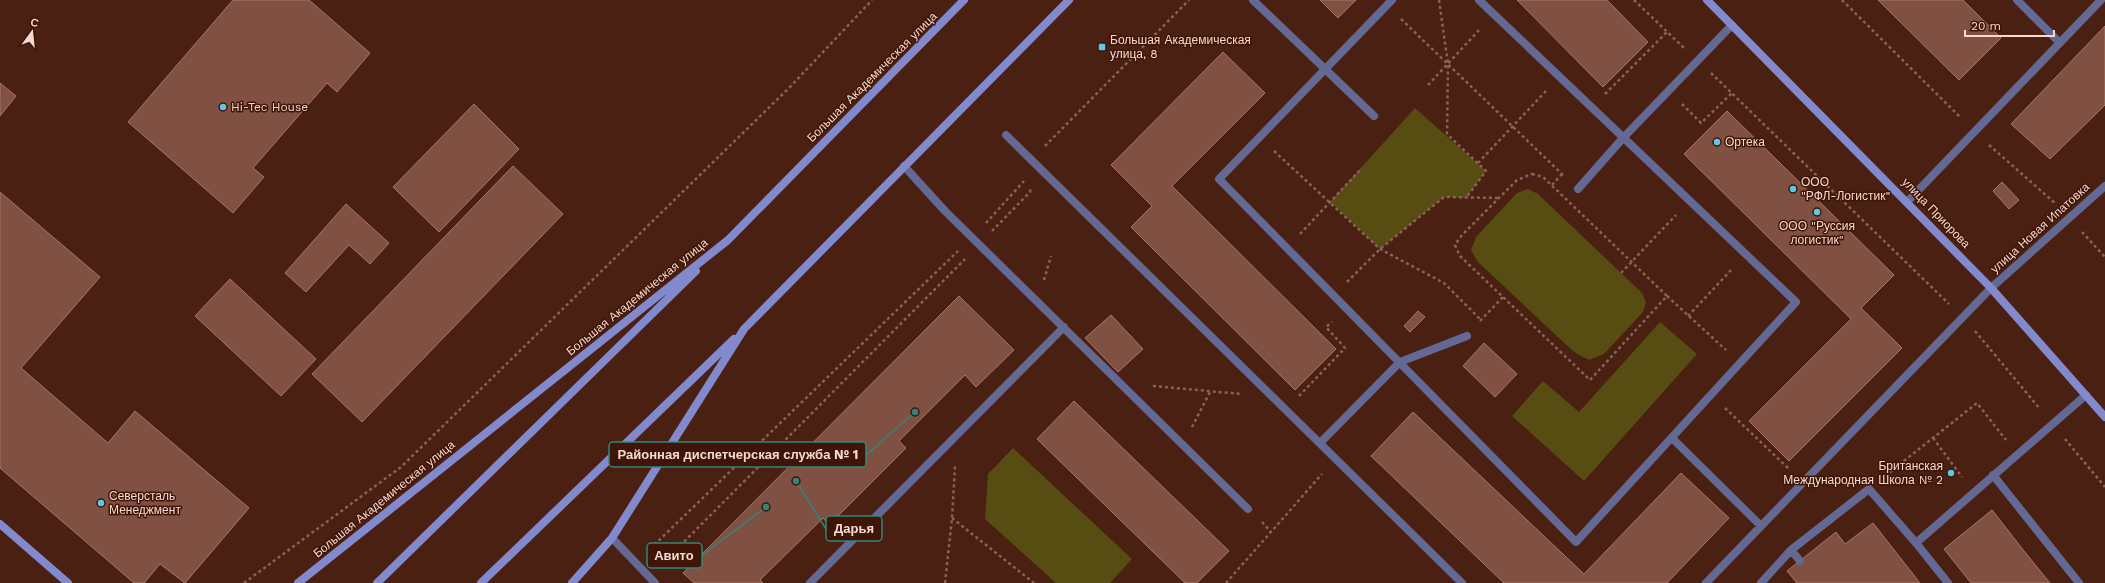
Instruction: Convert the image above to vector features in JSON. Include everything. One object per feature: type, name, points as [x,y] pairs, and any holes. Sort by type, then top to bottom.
[{"type":"main road","name":"Большая Академическая улица","points":[[298,583],[728,240],[964,0]]},
{"type":"main road","points":[[481,583],[744,329],[1069,0]]},
{"type":"main road","name":"улица Приорова","points":[[1707,0],[1908,201],[1992,288],[2105,417]]},
{"type":"main road","points":[[377,583],[728,240]]},
{"type":"main road","points":[[572,583],[612,538],[744,329]]},
{"type":"main road","points":[[0,524],[68,583]]},
{"type":"street","points":[[1253,0],[1324,70],[1374,116]]},
{"type":"street","points":[[1389,3],[1219,179],[1576,542],[1796,302],[1479,0]]},
{"type":"street","points":[[2016,0],[2060,43]]},
{"type":"street","points":[[1908,201],[2102,0]]},
{"type":"street","points":[[1578,189],[1623,138],[1732,26]]},
{"type":"street","points":[[1006,135],[1462,583]]},
{"type":"street","points":[[904,166],[979,244],[1248,509]]},
{"type":"street","name":"улица Новая Ипатовка","points":[[1706,583],[1992,288],[2105,186]]},
{"type":"street","points":[[810,583],[1064,327]]},
{"type":"street","points":[[1320,443],[1400,362],[1467,336]]},
{"type":"street","points":[[1916,543],[2086,395]]},
{"type":"street","points":[[1672,438],[1761,526]]},
{"type":"street","points":[[1993,475],[2079,583]]},
{"type":"street","points":[[1761,583],[1791,550],[1869,489],[1916,543],[1948,583]]},
{"type":"street","points":[[612,538],[655,583]]},
{"type":"street","points":[[1791,550],[1800,560]]},
{"type":"path","points":[[244,583],[401,467],[791,86],[872,0]]},
{"type":"path","points":[[636,564],[972,237],[1023,184],[1045,146],[1189,0]]},
{"type":"path","points":[[1439,0],[1448,64],[1447,134],[1486,170],[1466,198]]},
{"type":"path","points":[[1634,0],[1953,308]]},
{"type":"path","points":[[1842,0],[1974,132],[2059,207]]},
{"type":"path","points":[[1389,3],[1448,64],[1578,189]]},
{"type":"path","points":[[1428,85],[1494,14]]},
{"type":"path","points":[[1603,95],[1667,32]]},
{"type":"path","points":[[1478,163],[1560,76]]},
{"type":"path","points":[[1668,92],[1701,124],[1732,93]]},
{"type":"path","points":[[1259,137],[1380,249],[1444,283],[1481,320]]},
{"type":"path","points":[[649,577],[1030,192],[1035,163]]},
{"type":"path","points":[[1287,248],[1362,168]]},
{"type":"path","points":[[1667,296],[1590,380],[1460,256],[1455,245],[1462,235],[1517,180],[1532,174],[1543,177],[1688,316],[1741,363]]},
{"type":"path","points":[[1552,185],[1562,174]]},
{"type":"path","points":[[1333,295],[1380,249],[1444,197],[1500,198]]},
{"type":"path","points":[[1621,272],[1690,201]]},
{"type":"path","points":[[2082,232],[2105,257]]},
{"type":"path","points":[[1688,316],[1745,254]]},
{"type":"path","points":[[1467,336],[1503,296]]},
{"type":"path","points":[[1962,318],[2105,487]]},
{"type":"path","points":[[1286,410],[1345,348],[1326,327]]},
{"type":"path","points":[[1120,383],[1210,392],[1272,396]]},
{"type":"path","points":[[1184,445],[1210,392]]},
{"type":"path","points":[[1711,395],[1792,472]]},
{"type":"path","points":[[1869,489],[1977,403],[2018,454]]},
{"type":"path","points":[[945,583],[952,518],[956,435]]},
{"type":"path","points":[[1933,438],[1973,492]]},
{"type":"path","points":[[1226,583],[1336,459]]},
{"type":"path","points":[[952,518],[1034,583]]},
{"type":"shaded area","points":[[1415,108],[1486,171],[1466,198],[1444,197],[1380,249],[1330,202]]},
{"type":"shaded area","points":[[1528,189],[1538,194],[1642,293],[1646,302],[1643,312],[1604,354],[1589,360],[1574,352],[1478,262],[1471,250],[1476,237],[1517,193]]},
{"type":"shaded area","points":[[1660,322],[1697,354],[1584,481],[1512,416],[1543,381],[1579,412]]},
{"type":"shaded area","points":[[1013,448],[1132,559],[1110,583],[1056,583],[985,519],[988,474]]},
{"type":"building","name":"Hi-Tec House","points":[[233,0],[309,0],[370,53],[337,92],[327,83],[253,168],[264,177],[233,213],[128,122]]},
{"type":"building","points":[[1320,0],[1356,0],[1338,18]]},
{"type":"building","points":[[1517,0],[1607,0],[1648,42],[1603,87]]},
{"type":"building","points":[[1878,0],[1963,0],[2001,38],[1959,80]]},
{"type":"building","points":[[2105,26],[2105,105],[2050,159],[2011,124]]},
{"type":"building","points":[[1223,52],[1265,93],[1172,186],[1336,349],[1295,390],[1131,227],[1152,206],[1111,165]]},
{"type":"building","points":[[0,83],[16,96],[0,116]]},
{"type":"building","points":[[474,104],[519,149],[439,232],[393,187]]},
{"type":"building","points":[[1727,111],[1894,275],[1861,308],[1902,348],[1789,461],[1749,421],[1851,319],[1684,154]]},
{"type":"building","points":[[513,166],[563,214],[362,422],[312,374]]},
{"type":"building","points":[[2002,182],[2019,200],[2009,209],[1993,191]]},
{"type":"building","points":[[0,192],[100,277],[21,368],[108,443],[135,411],[249,508],[185,583],[160,564],[144,583],[134,583],[0,468]]},
{"type":"building","points":[[346,204],[389,243],[370,264],[349,245],[306,292],[285,273]]},
{"type":"building","points":[[230,279],[316,359],[281,396],[195,316]]},
{"type":"building","points":[[959,296],[1014,350],[976,387],[965,375],[899,441],[906,448],[829,525],[823,518],[760,580],[763,583],[694,583],[683,573]]},
{"type":"building","points":[[1418,311],[1425,317],[1410,332],[1404,326]]},
{"type":"building","points":[[1111,315],[1143,349],[1118,372],[1085,338]]},
{"type":"building","points":[[1484,343],[1517,374],[1495,397],[1463,366]]},
{"type":"building","points":[[1074,401],[1229,551],[1197,583],[1185,583],[1037,439]]},
{"type":"building","points":[[1413,412],[1584,574],[1681,473],[1729,518],[1667,583],[1504,583],[1371,456]]},
{"type":"building","points":[[1992,510],[2050,583],[1971,583],[1944,549]]},
{"type":"building","points":[[1873,523],[1920,583],[1797,583],[1787,571],[1836,532],[1845,544]]},
{"type":"place","name":"Большая Академическая улица, 8","points":[[1102,47]]},
{"type":"place","name":"Hi-Tec House","points":[[223,107]]},
{"type":"place","name":"Ортека","points":[[1717,142]]},
{"type":"place","name":"ООО \"РФЛ-Логистик\"","points":[[1793,189]]},
{"type":"place","name":"ООО \"Руссия логистик\"","points":[[1817,212]]},
{"type":"place","name":"Районная диспетчерская служба № 1","points":[[915,412]]},
{"type":"place","name":"Британская Международная Школа № 2","points":[[1951,473]]},
{"type":"place","name":"Дарья","points":[[796,481]]},
{"type":"place","name":"Северсталь Менеджмент","points":[[101,503]]},
{"type":"place","name":"Авито","points":[[766,507]]}]
